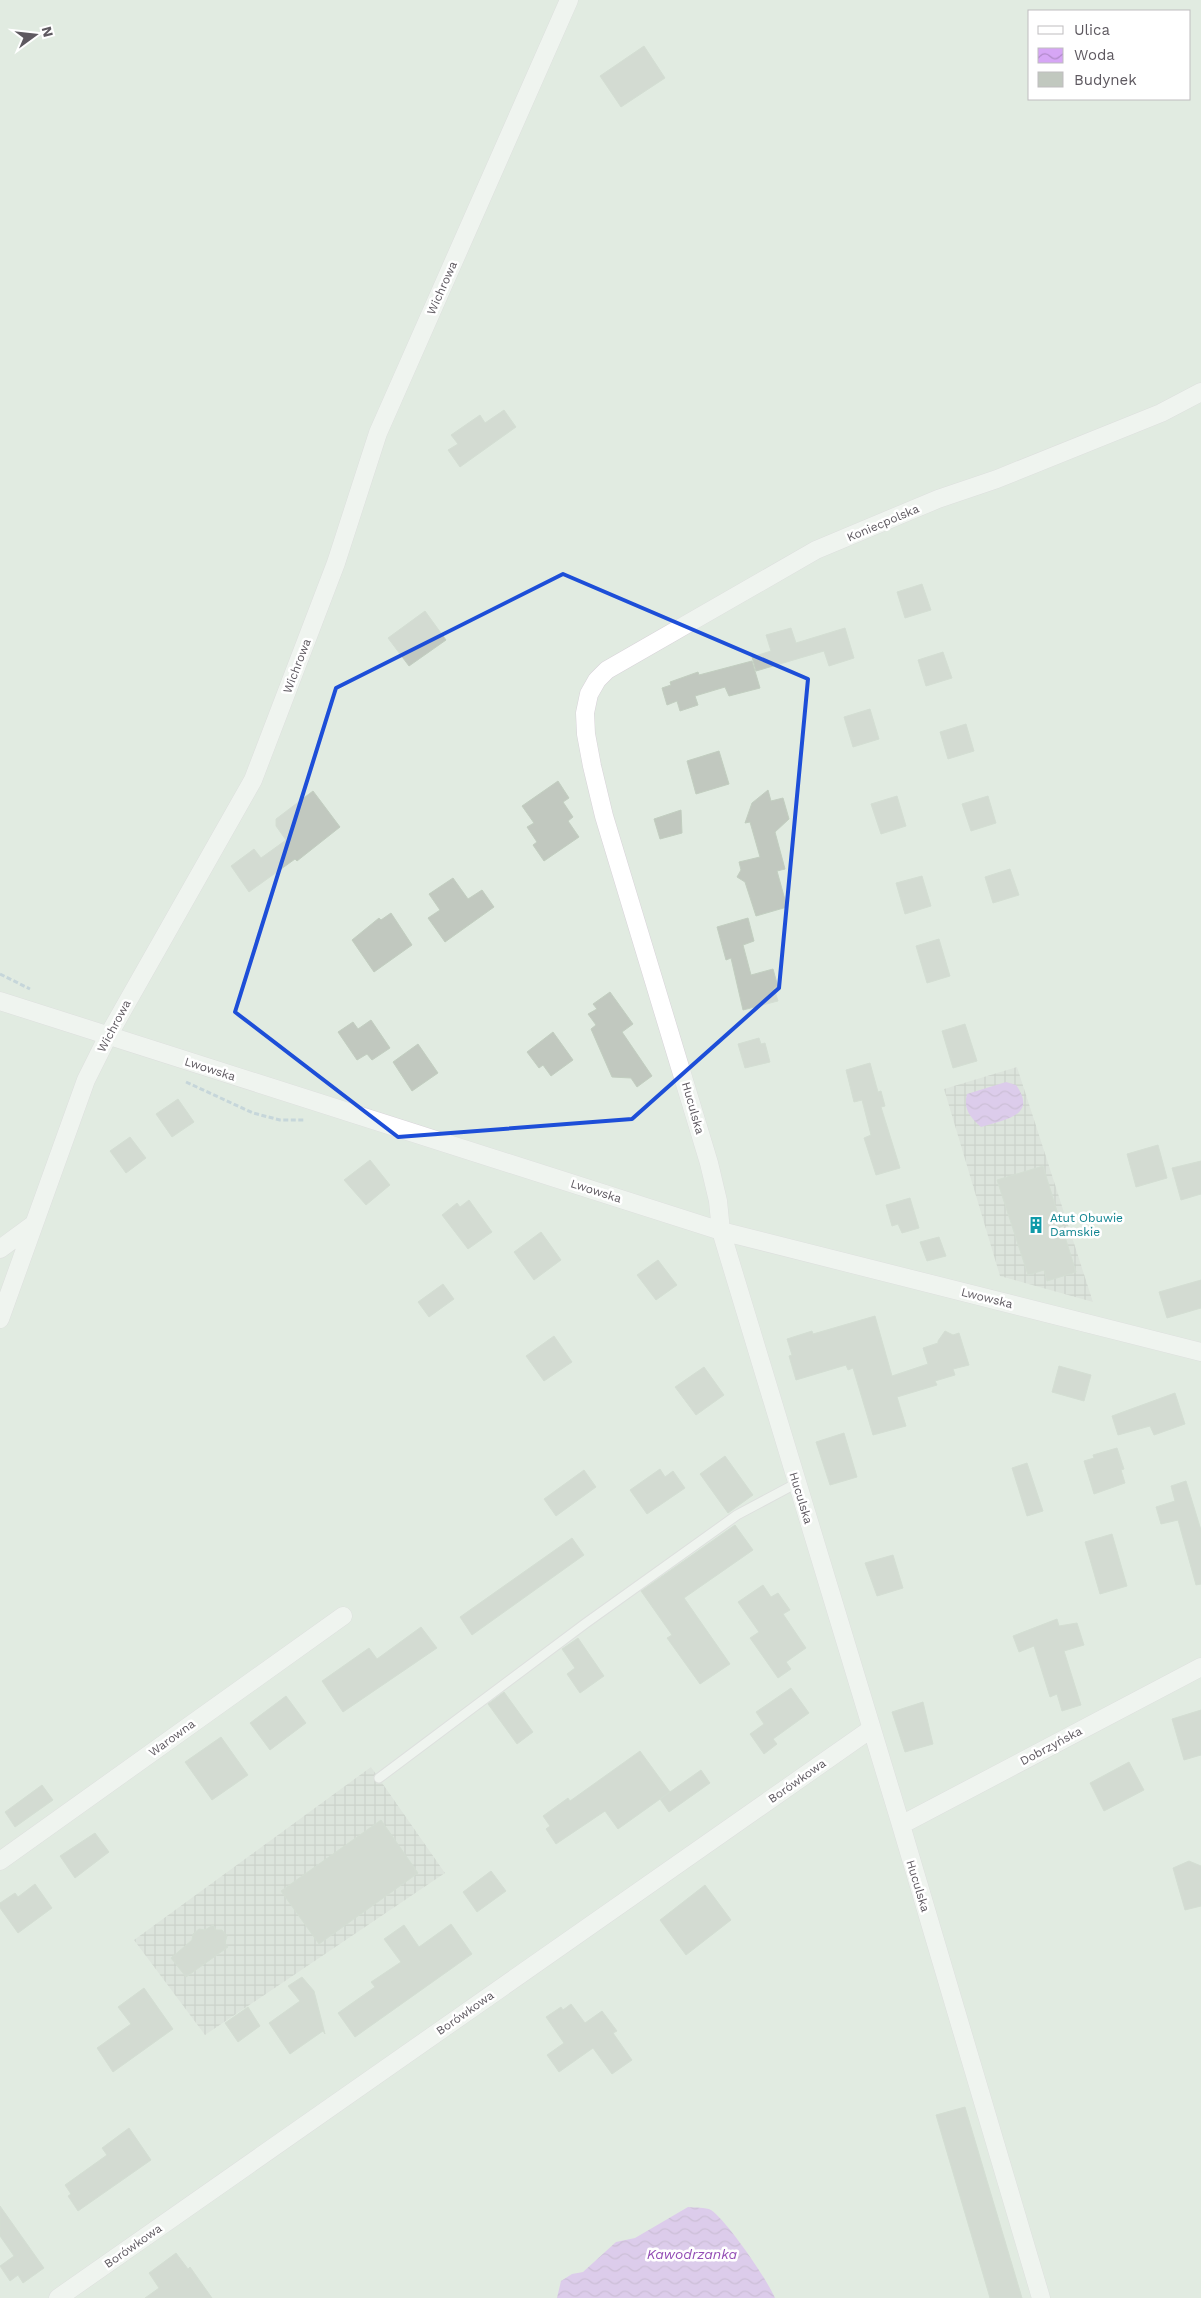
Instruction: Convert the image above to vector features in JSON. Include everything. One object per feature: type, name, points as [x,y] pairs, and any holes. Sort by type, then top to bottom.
[{"type":"street","name":"Wichrowa","points":[[0,1319],[86,1080],[108,1036],[253,780],[336,564],[378,433],[569,0]]},
{"type":"street","name":"Koniecpolska","points":[[589,694],[597,680],[607,670],[816,550],[938,499],[997,479],[1083,445],[1160,413],[1201,392]]},
{"type":"street","name":"Huculska","points":[[589,694],[585,713],[586,734],[604,816],[709,1163],[718,1201],[721,1231],[901,1825],[1041,2298]]},
{"type":"street","name":"Lwowska","points":[[0,1001],[721,1231],[1201,1352]]},
{"type":"street","points":[[0,1249],[34,1224]]},
{"type":"street","name":"Warowna","points":[[0,1861],[343,1616]]},
{"type":"street","name":"Dobrzyńska","points":[[901,1825],[1201,1667]]},
{"type":"street","name":"Borówkowa","points":[[58,2298],[871,1729]]},
{"type":"lane","points":[[378,1778],[586,1623],[736,1515],[797,1484]]},
{"type":"highlighted area","points":[[563,574],[808,679],[779,988],[632,1119],[398,1137],[235,1012],[336,688]]},
{"type":"shaded area","points":[[1017,1067],[1093,1302],[1000,1276],[944,1089]]},
{"type":"shaded area","points":[[371,1767],[445,1873],[205,2035],[134,1940]]},
{"type":"water","points":[[1006,1082],[1016,1085],[1022,1095],[1023,1104],[1021,1110],[1016,1115],[981,1127],[968,1112],[966,1104],[967,1094]]},
{"type":"water","name":"Kawodrzanka","points":[[688,2207],[709,2209],[718,2216],[746,2251],[775,2298],[557,2298],[561,2281],[572,2274],[583,2272],[616,2242],[635,2238]]},
{"type":"building","points":[[644,46],[665,78],[621,107],[600,76]]},
{"type":"building","points":[[504,410],[516,427],[460,467],[448,450],[458,444],[451,435],[480,415],[485,423]]},
{"type":"building","points":[[922,584],[931,610],[905,618],[897,592]]},
{"type":"building","points":[[425,611],[446,640],[409,666],[388,638]]},
{"type":"building","points":[[791,628],[796,643],[845,628],[854,658],[829,666],[824,651],[756,671],[752,657],[771,651],[766,635]]},
{"type":"building","points":[[943,652],[952,678],[926,686],[918,660]]},
{"type":"building","points":[[752,661],[760,688],[729,696],[725,687],[695,696],[698,705],[680,711],[677,701],[667,705],[662,688],[671,685],[670,682],[698,672],[699,675]]},
{"type":"building","points":[[870,709],[879,739],[853,747],[844,717]]},
{"type":"building","points":[[966,724],[974,751],[948,759],[940,732]]},
{"type":"building","points":[[719,751],[729,784],[696,794],[687,761]]},
{"type":"building","points":[[558,781],[569,798],[563,802],[573,817],[568,821],[579,837],[544,861],[533,845],[537,842],[527,827],[534,823],[522,806]]},
{"type":"building","points":[[768,790],[771,801],[783,798],[789,819],[775,832],[785,869],[777,871],[787,907],[756,916],[745,882],[737,877],[741,870],[739,862],[760,857],[750,822],[745,823],[752,803]]},
{"type":"building","points":[[313,791],[340,827],[297,861],[295,859],[249,892],[231,866],[254,849],[261,858],[286,840],[276,826],[276,819]]},
{"type":"building","points":[[897,796],[906,826],[881,834],[871,804]]},
{"type":"building","points":[[988,796],[996,823],[971,831],[962,804]]},
{"type":"building","points":[[681,810],[682,833],[660,839],[654,819]]},
{"type":"building","points":[[1010,869],[1019,895],[993,903],[985,877]]},
{"type":"building","points":[[922,876],[931,906],[905,914],[896,883]]},
{"type":"building","points":[[453,878],[468,899],[482,890],[494,907],[445,942],[428,918],[440,910],[429,894]]},
{"type":"building","points":[[391,913],[412,945],[374,972],[352,940],[379,918],[381,920]]},
{"type":"building","points":[[748,918],[754,941],[743,945],[751,975],[773,969],[778,987],[774,988],[778,1001],[743,1010],[731,958],[726,960],[717,927]]},
{"type":"building","points":[[939,939],[950,976],[927,983],[916,946]]},
{"type":"building","points":[[610,992],[633,1024],[622,1032],[652,1076],[637,1087],[631,1078],[612,1077],[591,1029],[596,1025],[588,1014],[597,1009],[593,1004]]},
{"type":"building","points":[[371,1020],[390,1048],[372,1060],[367,1054],[357,1060],[338,1032],[353,1022],[358,1029]]},
{"type":"building","points":[[965,1024],[977,1061],[953,1068],[942,1031]]},
{"type":"building","points":[[553,1032],[573,1060],[551,1076],[543,1065],[539,1068],[527,1052]]},
{"type":"building","points":[[759,1038],[761,1044],[765,1043],[770,1062],[745,1068],[738,1044]]},
{"type":"building","points":[[418,1044],[438,1073],[412,1091],[393,1062]]},
{"type":"building","points":[[870,1063],[878,1092],[881,1091],[885,1106],[881,1107],[900,1168],[876,1175],[864,1138],[871,1135],[862,1100],[854,1102],[846,1070]]},
{"type":"building","points":[[178,1099],[194,1122],[172,1137],[156,1114]]},
{"type":"building","points":[[130,1137],[146,1158],[126,1173],[110,1151]]},
{"type":"building","points":[[1158,1145],[1167,1178],[1136,1187],[1127,1154]]},
{"type":"building","points":[[370,1160],[390,1185],[366,1205],[344,1180]]},
{"type":"building","points":[[1201,1161],[1201,1194],[1181,1200],[1172,1168]]},
{"type":"building","name":"Atut Obuwie Damskie","points":[[1043,1166],[1076,1272],[1047,1281],[1044,1270],[1028,1275],[997,1180]]},
{"type":"building","points":[[910,1198],[919,1228],[902,1233],[898,1224],[892,1226],[886,1205]]},
{"type":"building","points":[[469,1200],[492,1232],[468,1249],[442,1215],[457,1203],[460,1207]]},
{"type":"building","points":[[541,1232],[561,1260],[534,1280],[514,1252]]},
{"type":"building","points":[[939,1237],[946,1256],[927,1261],[920,1242]]},
{"type":"building","points":[[658,1260],[677,1285],[656,1300],[637,1275]]},
{"type":"building","points":[[1201,1280],[1201,1308],[1167,1318],[1159,1292]]},
{"type":"building","points":[[443,1284],[454,1299],[429,1317],[418,1302]]},
{"type":"building","points":[[875,1316],[892,1376],[928,1364],[923,1348],[938,1343],[945,1331],[953,1335],[959,1333],[969,1365],[953,1369],[955,1375],[935,1381],[937,1385],[897,1397],[906,1426],[873,1435],[853,1368],[848,1370],[846,1365],[796,1380],[789,1356],[792,1355],[787,1339],[812,1331],[813,1334]]},
{"type":"building","points":[[554,1336],[572,1362],[544,1381],[526,1356]]},
{"type":"building","points":[[1059,1366],[1091,1375],[1084,1401],[1052,1392]]},
{"type":"building","points":[[704,1367],[724,1395],[696,1415],[675,1387]]},
{"type":"building","points":[[1175,1393],[1185,1424],[1154,1435],[1150,1426],[1118,1435],[1112,1416]]},
{"type":"building","points":[[844,1433],[857,1477],[830,1485],[816,1442]]},
{"type":"building","points":[[1117,1448],[1124,1469],[1121,1470],[1125,1483],[1094,1494],[1084,1461],[1094,1458],[1093,1455]]},
{"type":"building","points":[[725,1456],[753,1495],[728,1513],[700,1474]]},
{"type":"building","points":[[1027,1463],[1043,1511],[1027,1516],[1012,1468]]},
{"type":"building","points":[[660,1469],[665,1477],[673,1471],[685,1488],[647,1514],[630,1490]]},
{"type":"building","points":[[584,1470],[596,1487],[556,1516],[544,1499]]},
{"type":"building","points":[[1186,1481],[1201,1530],[1201,1584],[1196,1585],[1178,1520],[1161,1524],[1156,1507],[1175,1501],[1171,1486]]},
{"type":"building","points":[[735,1525],[753,1550],[684,1598],[730,1664],[700,1684],[667,1638],[672,1635],[641,1591]]},
{"type":"building","points":[[1112,1534],[1127,1586],[1100,1594],[1085,1542]]},
{"type":"building","points":[[572,1538],[584,1555],[472,1635],[460,1617]]},
{"type":"building","points":[[893,1555],[903,1588],[877,1596],[865,1563]]},
{"type":"building","points":[[763,1585],[771,1597],[778,1593],[790,1610],[783,1614],[806,1648],[786,1662],[791,1669],[778,1678],[750,1638],[759,1632],[738,1602]]},
{"type":"building","points":[[1057,1619],[1059,1626],[1077,1623],[1084,1645],[1064,1651],[1081,1705],[1062,1711],[1057,1694],[1050,1697],[1034,1646],[1019,1652],[1013,1636]]},
{"type":"building","points":[[421,1627],[437,1648],[343,1712],[322,1681],[369,1648],[377,1659]]},
{"type":"building","points":[[578,1638],[604,1676],[580,1693],[567,1674],[575,1668],[562,1649]]},
{"type":"building","points":[[791,1688],[809,1713],[773,1739],[777,1744],[764,1754],[750,1734],[764,1724],[756,1712]]},
{"type":"building","points":[[504,1692],[533,1732],[517,1744],[488,1704]]},
{"type":"building","points":[[286,1696],[306,1723],[270,1750],[250,1723]]},
{"type":"building","points":[[923,1702],[933,1744],[905,1752],[892,1712]]},
{"type":"building","points":[[1201,1710],[1201,1755],[1184,1760],[1172,1719]]},
{"type":"building","points":[[221,1737],[248,1775],[212,1800],[185,1762]]},
{"type":"building","points":[[640,1751],[670,1792],[618,1829],[605,1811],[556,1844],[546,1829],[550,1826],[543,1816],[568,1798],[570,1801]]},
{"type":"building","points":[[1129,1762],[1144,1790],[1104,1811],[1090,1783]]},
{"type":"building","points":[[701,1770],[710,1783],[669,1812],[660,1799]]},
{"type":"building","points":[[42,1785],[53,1800],[15,1827],[5,1812]]},
{"type":"building","points":[[381,1820],[418,1873],[319,1944],[281,1891]]},
{"type":"building","points":[[95,1833],[109,1852],[75,1878],[60,1856]]},
{"type":"building","points":[[1189,1861],[1201,1866],[1201,1906],[1185,1910],[1173,1868]]},
{"type":"building","points":[[491,1871],[506,1891],[477,1912],[463,1892]]},
{"type":"building","points":[[35,1884],[52,1908],[18,1933],[0,1908],[0,1903],[15,1893],[18,1897]]},
{"type":"building","points":[[705,1885],[731,1920],[686,1955],[660,1920]]},
{"type":"building","points":[[451,1924],[472,1954],[355,2037],[338,2013],[375,1987],[371,1982],[401,1962],[384,1939],[404,1925],[419,1947]]},
{"type":"building","points":[[213,1925],[216,1930],[222,1930],[227,1936],[225,1943],[228,1947],[186,1977],[171,1958],[192,1940],[193,1934],[199,1929],[205,1930]]},
{"type":"building","points":[[302,1977],[314,1991],[325,2034],[323,2031],[290,2054],[269,2023],[300,2001],[288,1986]]},
{"type":"building","points":[[144,1988],[173,2029],[113,2072],[97,2048],[131,2024],[118,2007]]},
{"type":"building","points":[[571,2004],[585,2023],[602,2011],[617,2031],[613,2033],[632,2060],[612,2074],[593,2048],[559,2072],[547,2055],[564,2043],[546,2017],[561,2007],[563,2010]]},
{"type":"building","points":[[248,2007],[260,2026],[238,2042],[225,2023]]},
{"type":"building","points":[[965,2107],[1022,2298],[990,2298],[936,2115]]},
{"type":"building","points":[[129,2128],[151,2160],[78,2211],[68,2196],[71,2194],[65,2185],[107,2155],[102,2148]]},
{"type":"building","points":[[0,2206],[44,2268],[23,2283],[18,2275],[10,2281],[0,2266],[14,2256],[0,2236]]},
{"type":"building","points":[[176,2253],[188,2269],[190,2267],[212,2298],[145,2298],[159,2288],[149,2273]]},
{"type":"place","name":"Atut Obuwie Damskie","points":[[1036,1225]]}]
